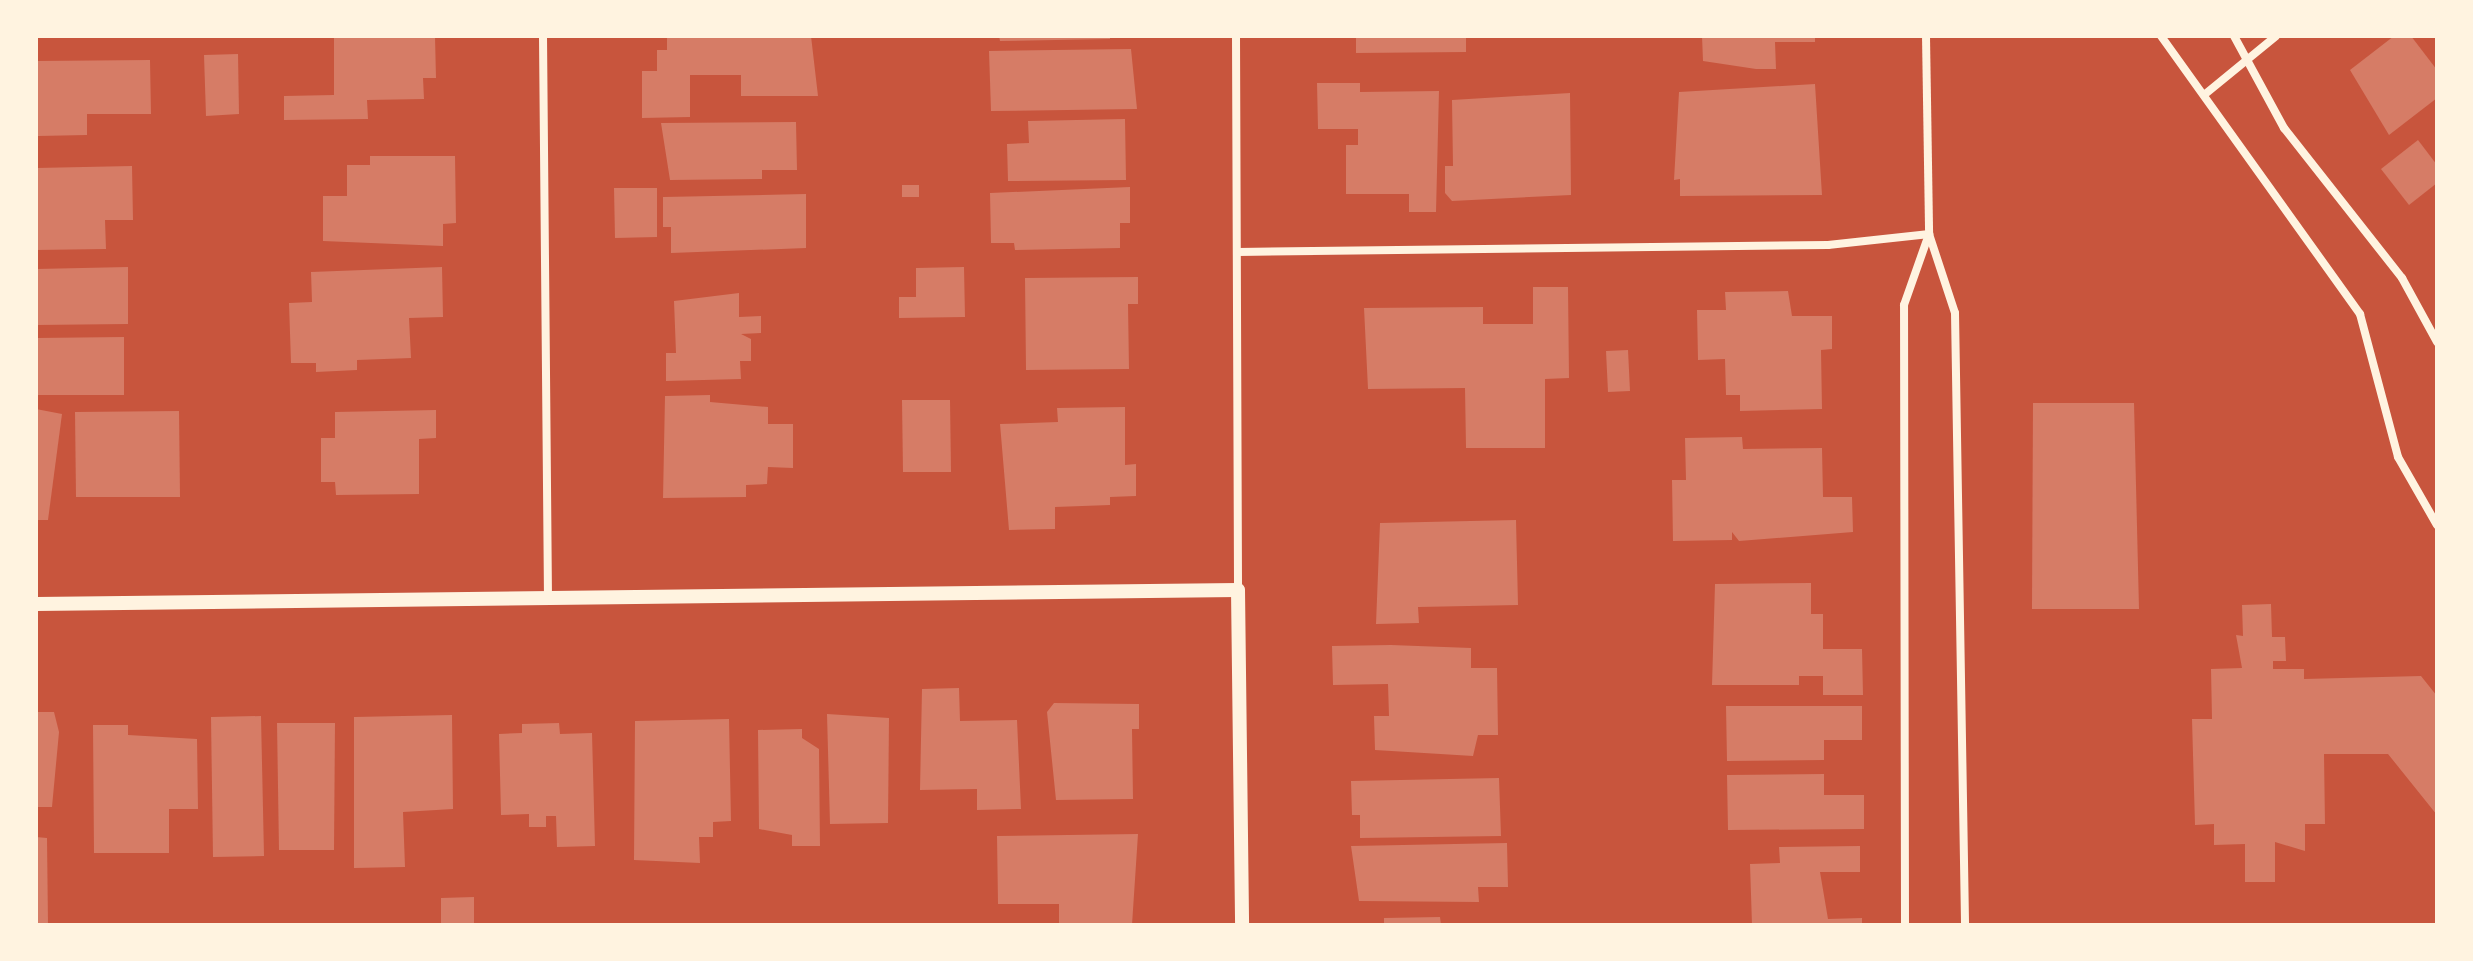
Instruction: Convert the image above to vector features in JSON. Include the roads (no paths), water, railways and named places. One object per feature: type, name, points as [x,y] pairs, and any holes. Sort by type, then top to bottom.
[{"type":"street","points":[[543,36],[548,600]]},
{"type":"street","points":[[1236,36],[1242,925]]},
{"type":"street","points":[[1926,36],[1929,234],[1955,313],[1965,925]]},
{"type":"street","points":[[2161,36],[2360,314],[2398,457],[2437,525]]},
{"type":"street","points":[[2234,36],[2284,128],[2402,278],[2437,342]]},
{"type":"street","points":[[2204,95],[2276,36]]},
{"type":"street","points":[[1238,252],[1828,245],[1929,234]]},
{"type":"street","points":[[1905,925],[1904,305],[1929,234]]},
{"type":"street","points":[[36,604],[1238,590]]}]
